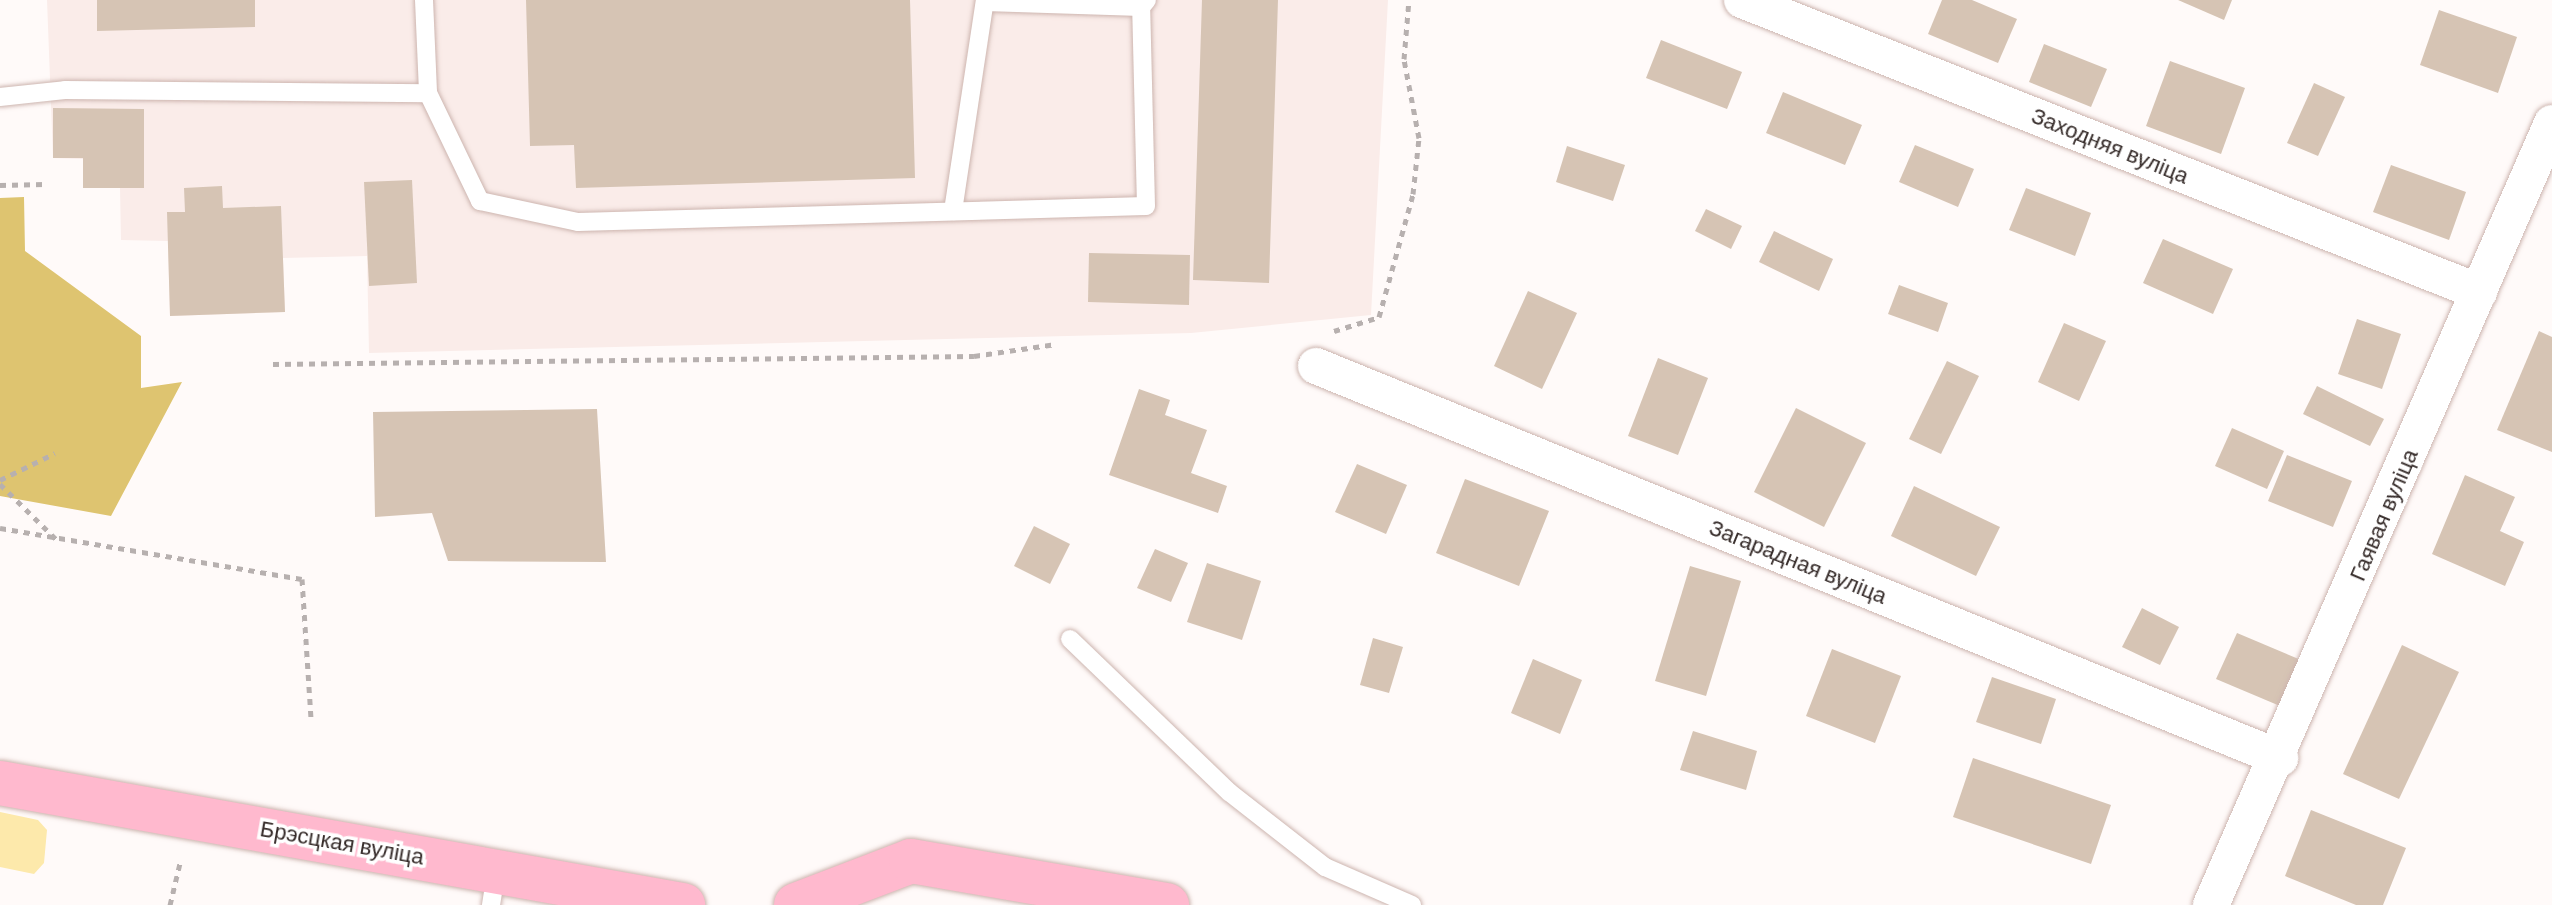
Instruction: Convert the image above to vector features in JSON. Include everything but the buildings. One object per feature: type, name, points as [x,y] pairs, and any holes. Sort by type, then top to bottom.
[{"type":"main road","name":"Брэсцкая вуліца","points":[[0,783],[494,888],[683,905]]},
{"type":"main road","points":[[796,905],[911,861],[1167,905]]},
{"type":"street","name":"Заходняя вуліца","points":[[1742,0],[2479,292]]},
{"type":"street","name":"Гаявая вуліца","points":[[2211,905],[2280,758],[2552,123]]},
{"type":"street","name":"Загарадная вуліца","points":[[1316,366],[2280,758]]},
{"type":"lane","points":[[424,0],[428,93],[480,201],[578,222],[1146,206],[1144,4],[985,1],[953,211]]},
{"type":"lane","points":[[0,97],[65,90],[428,93]]},
{"type":"lane","points":[[1070,639],[1229,792],[1325,867],[1412,905]]},
{"type":"path","points":[[1316,366],[1318,337],[1379,317],[1413,194],[1419,138],[1404,59],[1409,0]]},
{"type":"path","points":[[0,185],[45,184]]},
{"type":"path","points":[[273,364],[974,356],[1056,344]]},
{"type":"path","points":[[55,453],[0,482],[59,542]]},
{"type":"path","points":[[0,528],[59,542],[302,579],[311,720]]},
{"type":"shaded area","points":[[47,0],[1388,0],[1371,315],[1191,333],[369,353],[367,256],[283,258],[285,312],[170,316],[168,241],[121,240],[120,188],[83,188],[83,159],[53,158]]},
{"type":"shaded area","points":[[24,197],[25,251],[141,336],[141,388],[182,382],[111,516],[0,496],[0,198]]},
{"type":"shaded area","points":[[0,812],[38,820],[47,830],[44,863],[34,874],[0,867]]}]
